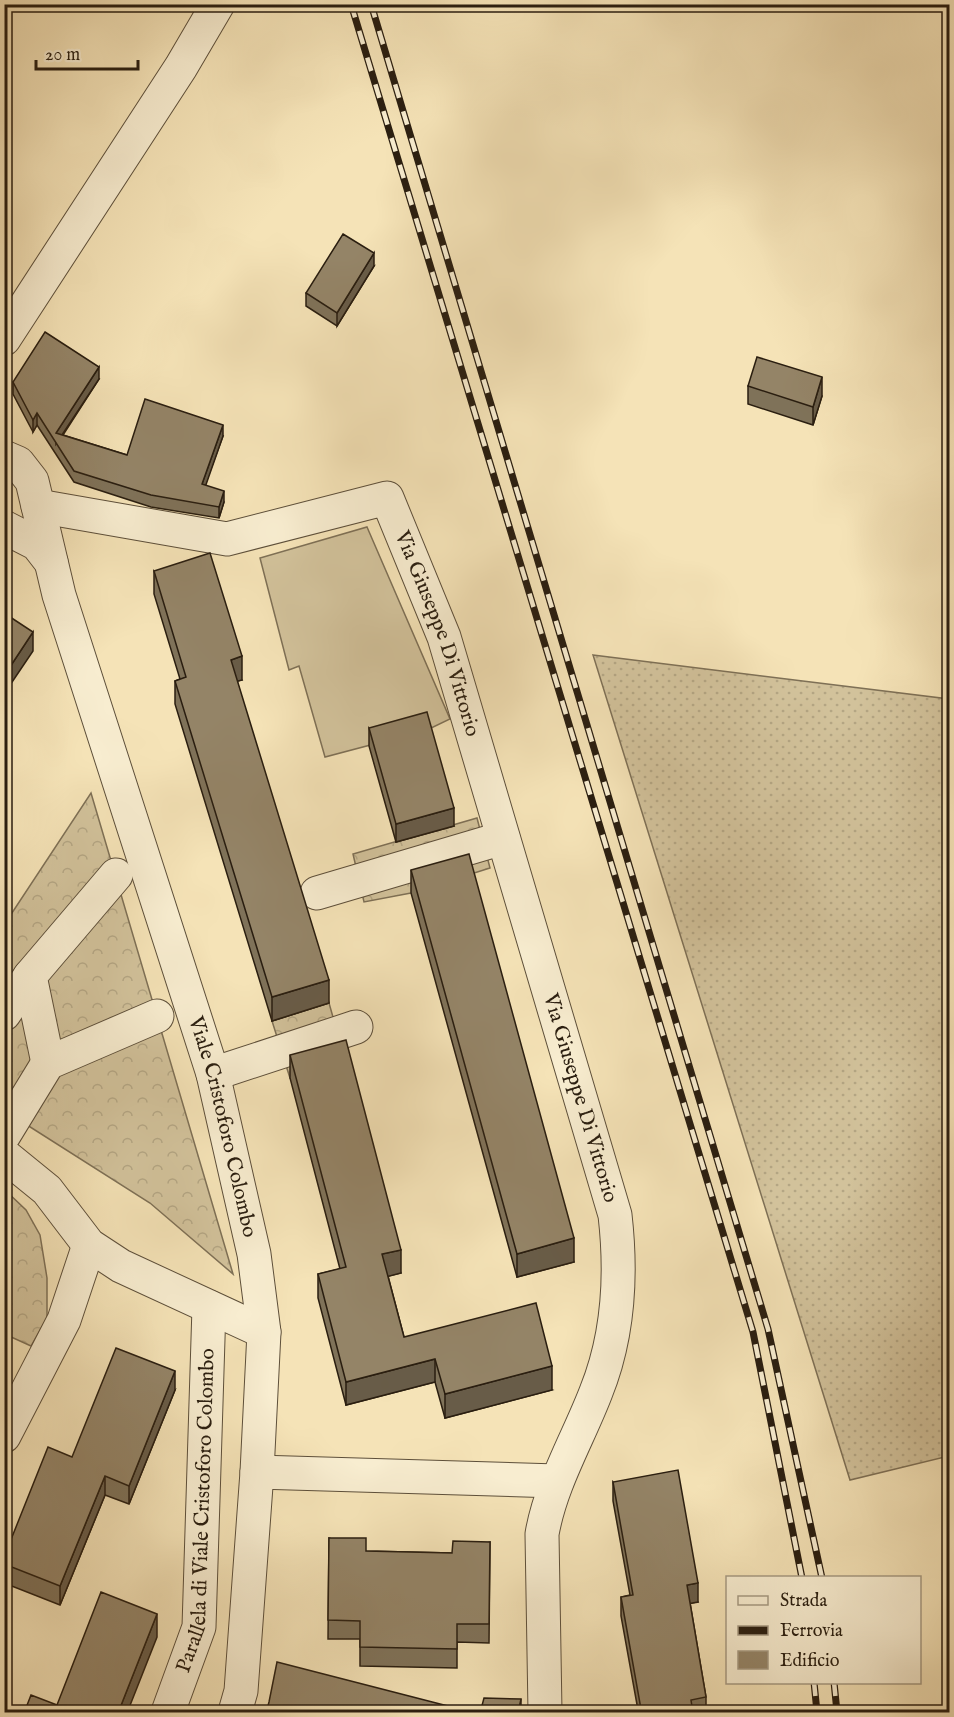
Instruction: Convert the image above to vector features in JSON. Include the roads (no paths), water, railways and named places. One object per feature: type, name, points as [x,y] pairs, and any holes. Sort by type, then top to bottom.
[{"type":"street","points":[[4,339],[207,13]]},
{"type":"street","name":"Viale Cristoforo Colombo","points":[[9,454],[32,481],[59,595],[213,1074],[254,1254],[264,1332],[257,1472],[241,1691],[235,1713]]},
{"type":"street","name":"Via Giuseppe Di Vittorio","points":[[38,506],[227,539],[387,498],[444,637],[615,1215],[619,1287],[609,1358],[546,1507],[542,1534],[545,1713]]},
{"type":"street","points":[[4,527],[37,544],[51,562]]},
{"type":"street","points":[[317,893],[503,838]]},
{"type":"street","points":[[4,1014],[30,976],[116,875]]},
{"type":"street","points":[[30,976],[48,1063]]},
{"type":"street","points":[[4,1136],[48,1063],[157,1016]]},
{"type":"street","points":[[213,1074],[356,1027]]},
{"type":"street","points":[[4,1155],[47,1190],[89,1245],[120,1266],[264,1332]]},
{"type":"street","points":[[4,1436],[64,1320],[89,1245]]},
{"type":"street","name":"Parallela di Viale Cristoforo Colombo","points":[[168,1713],[199,1627],[209,1307]]},
{"type":"street","points":[[257,1472],[557,1481]]},
{"type":"railway","points":[[351,4],[753,1332],[802,1576]]},
{"type":"railway","points":[[371,4],[768,1329],[822,1576]]},
{"type":"railway","points":[[814,1684],[817,1712]]},
{"type":"railway","points":[[834,1684],[837,1712]]}]
